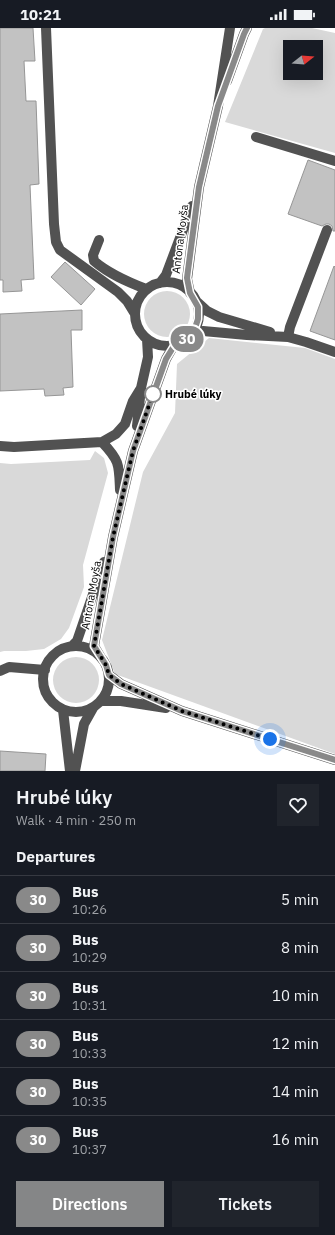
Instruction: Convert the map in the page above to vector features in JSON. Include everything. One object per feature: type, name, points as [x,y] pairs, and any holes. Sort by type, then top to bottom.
[{"type":"street","points":[[46,28],[56,242],[60,250],[118,292],[127,301],[135,314]]},
{"type":"street","name":"Antona Moyša","points":[[193,297],[187,278],[199,187],[218,106],[230,28]]},
{"type":"street","name":"Antona Moyša","points":[[218,106],[247,28]]},
{"type":"street","points":[[256,137],[335,161]]},
{"type":"street","name":"Antona Moyša","points":[[160,283],[166,275],[171,263],[199,187]]},
{"type":"street","points":[[284,336],[290,327],[328,230]]},
{"type":"street","points":[[99,240],[93,255],[94,261],[124,280],[146,289]]},
{"type":"street","points":[[193,297],[198,307],[198,319],[194,331],[182,342],[174,346],[160,345],[147,339],[138,328],[135,314],[139,299],[146,289],[160,283],[171,282],[186,289],[206,311],[219,317],[335,352]]},
{"type":"street","points":[[190,336],[203,331],[247,335],[284,336]]},
{"type":"street","name":"Antona Moyša","points":[[136,442],[141,388],[148,357],[147,339]]},
{"type":"street","name":"Antona Moyša","points":[[100,656],[94,646],[113,537],[121,503],[136,442],[166,359],[174,346]]},
{"type":"street","points":[[0,446],[21,447],[102,442],[116,434],[125,424],[133,401],[141,388]]},
{"type":"street","points":[[102,442],[114,455],[119,467],[121,503]]},
{"type":"street","name":"Antona Moyša","points":[[72,646],[77,641],[113,537]]},
{"type":"street","points":[[75,771],[84,724],[93,708],[101,701],[108,689],[109,675],[106,665],[100,656],[94,651],[79,646],[72,646],[62,650],[53,656],[45,670],[43,680],[48,696],[54,704],[63,710],[76,712],[93,708]]},
{"type":"street","points":[[0,671],[9,667],[45,670]]},
{"type":"street","points":[[109,675],[121,684],[182,711],[335,760]]},
{"type":"street","points":[[101,701],[121,701],[182,711]]},
{"type":"street","points":[[63,710],[70,771]]},
{"type":"shaded area","points":[[312,28],[335,33],[335,153],[225,122],[263,29]]},
{"type":"shaded area","points":[[167,291],[180,295],[186,301],[190,314],[186,327],[180,333],[167,337],[154,333],[148,327],[144,314],[148,301],[154,295]]},
{"type":"shaded area","points":[[209,338],[305,348],[335,359],[335,754],[115,674],[102,640],[143,472],[175,413],[177,364]]},
{"type":"shaded area","points":[[95,451],[104,458],[108,473],[83,565],[84,587],[69,628],[61,639],[44,649],[0,652],[0,463],[11,464],[90,460]]},
{"type":"shaded area","points":[[72,657],[80,657],[89,661],[95,667],[99,680],[95,693],[89,699],[80,703],[72,703],[63,699],[57,693],[53,684],[53,676],[57,667],[63,661]]},
{"type":"building","points":[[0,28],[33,28],[35,61],[24,61],[26,101],[36,101],[39,184],[30,185],[34,279],[21,280],[22,291],[3,292],[3,280],[0,280]]},
{"type":"building","points":[[308,160],[335,170],[335,231],[333,231],[332,226],[329,224],[322,226],[288,214]]},
{"type":"building","points":[[65,262],[95,289],[81,305],[51,277]]},
{"type":"building","points":[[334,266],[335,267],[335,340],[310,331]]},
{"type":"building","points":[[82,310],[82,330],[71,330],[73,387],[63,388],[64,395],[45,396],[44,389],[0,391],[0,314]]},
{"type":"building","points":[[0,751],[46,754],[45,771],[0,771]]},
{"type":"bus line","name":"30","points":[[247,28],[218,106],[199,187],[187,278],[190,293],[196,301],[198,307],[199,313],[197,325],[186,340],[174,346],[166,359],[133,451],[113,537],[94,646],[106,665],[109,675],[121,684],[182,711],[335,760]]},
{"type":"place","name":"Hrubé lúky","points":[[153,394]]},
{"type":"route","points":[[153,394],[133,451],[113,537],[94,646],[106,665],[109,675],[121,684],[182,711],[270,739]]}]
